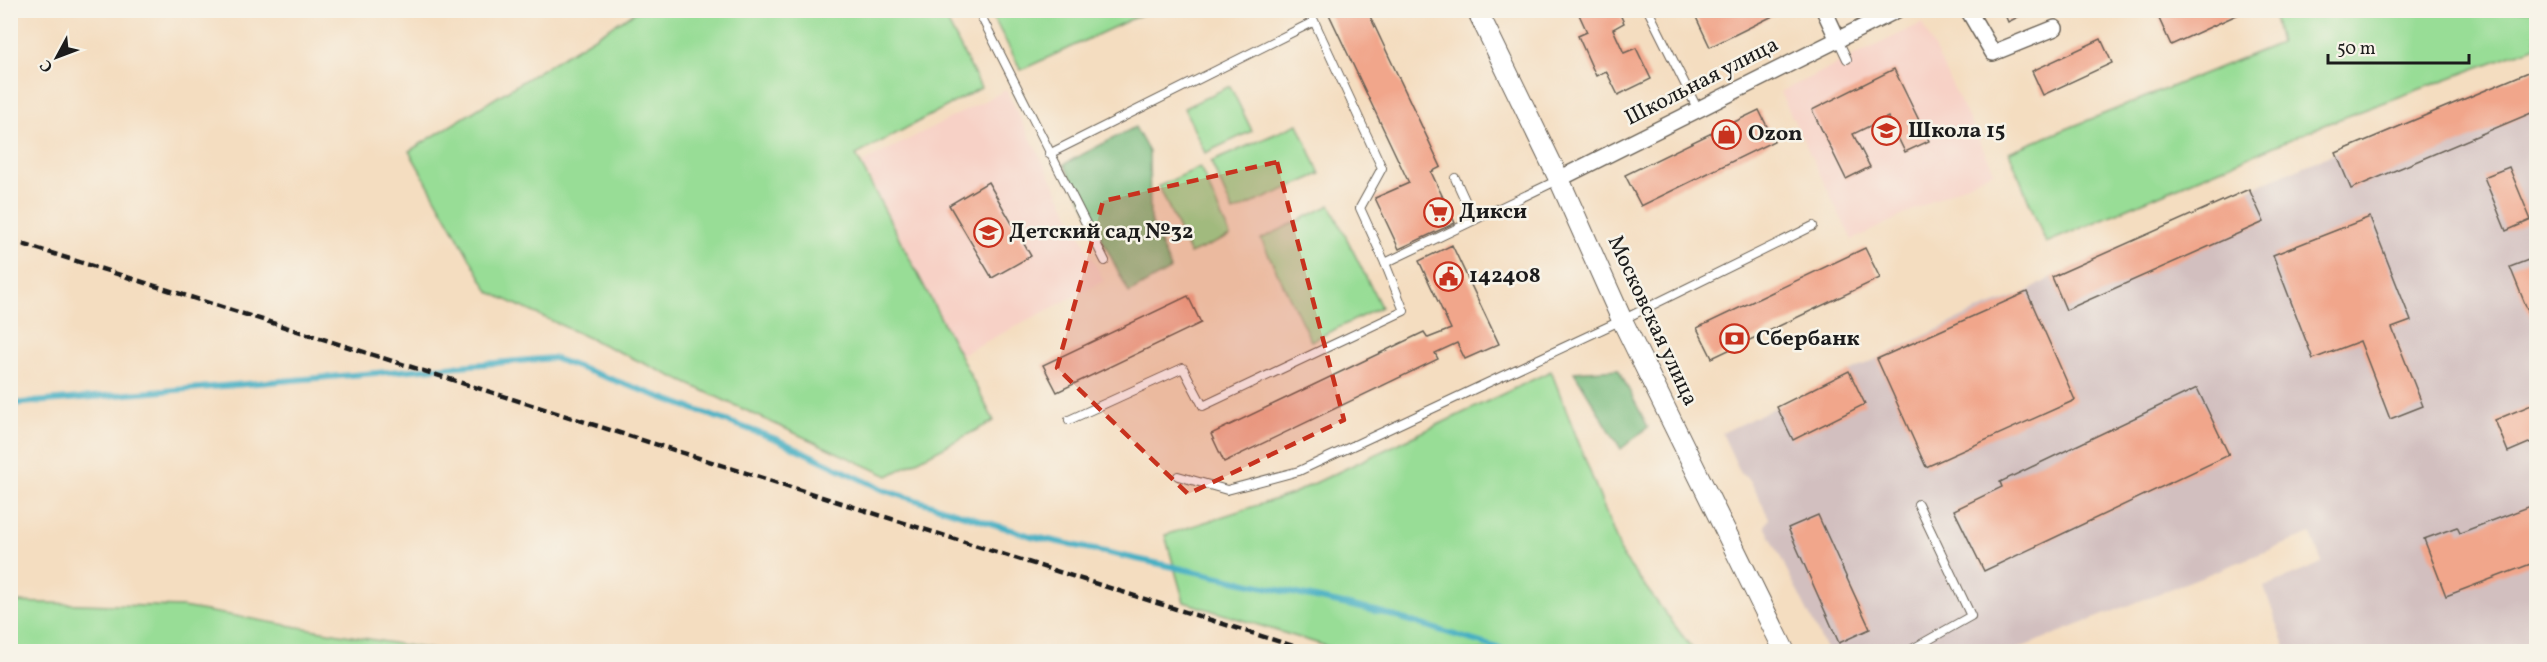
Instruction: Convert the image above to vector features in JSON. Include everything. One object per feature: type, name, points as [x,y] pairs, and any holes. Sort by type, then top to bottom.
[{"type":"street","points":[[1824,10],[1838,40]]},
{"type":"street","name":"Школьная улица","points":[[1560,179],[1897,10]]},
{"type":"street","points":[[1968,10],[1993,52],[2055,28]]},
{"type":"street","name":"Московская улица","points":[[1481,12],[1560,179],[1622,320],[1785,651]]},
{"type":"lane","points":[[978,10],[1105,261]]},
{"type":"lane","points":[[1069,420],[1183,368],[1203,406],[1404,311],[1360,208],[1382,168],[1309,10]]},
{"type":"lane","points":[[1648,10],[1698,110]]},
{"type":"lane","points":[[1049,154],[1313,22]]},
{"type":"lane","points":[[1838,40],[1847,59]]},
{"type":"lane","points":[[1455,178],[1474,220]]},
{"type":"lane","points":[[1384,263],[1560,179]]},
{"type":"lane","points":[[1178,476],[1227,490],[1299,471],[1622,320],[1814,226]]},
{"type":"lane","points":[[1907,651],[1971,616],[1918,504]]},
{"type":"highlighted area","points":[[1277,162],[1344,420],[1188,494],[1057,368],[1103,201]]},
{"type":"shaded area","name":"Школа 15","points":[[1922,23],[1994,171],[1852,240],[1780,92]]},
{"type":"shaded area","points":[[2536,69],[2536,651],[2287,651],[2264,587],[2322,563],[2311,534],[2012,651],[1827,651],[1765,526],[1769,518],[1750,480],[1741,474],[1722,433],[1978,310],[2027,292],[2052,277],[2249,189]]},
{"type":"shaded area","name":"Детский сад №32","points":[[1006,90],[1104,281],[960,355],[862,163]]},
{"type":"green space","points":[[637,11],[942,11],[981,88],[856,155],[994,421],[888,476],[489,292],[409,151]]},
{"type":"green space","points":[[990,11],[1149,11],[1021,70]]},
{"type":"green space","points":[[2273,11],[2536,11],[2536,46],[2326,124],[2046,243],[2009,152],[2280,43]]},
{"type":"green space","points":[[1230,86],[1252,131],[1205,153],[1184,108]]},
{"type":"green space","points":[[1298,124],[1320,174],[1233,212],[1211,162]]},
{"type":"green space","points":[[1135,127],[1149,152],[1150,219],[1171,269],[1129,293],[1064,164]]},
{"type":"green space","points":[[1200,167],[1230,236],[1190,254],[1159,186]]},
{"type":"green space","points":[[1330,205],[1381,307],[1311,341],[1261,239]]},
{"type":"green space","points":[[1618,369],[1648,427],[1621,449],[1574,372]]},
{"type":"green space","points":[[1551,371],[1623,557],[1694,651],[1342,651],[1184,602],[1165,535],[1292,494]]},
{"type":"green space","points":[[11,602],[182,607],[439,651],[11,651]]},
{"type":"building","points":[[1327,10],[1367,10],[1441,167],[1431,172],[1455,223],[1399,249],[1375,198],[1409,183]]},
{"type":"building","points":[[1577,10],[1618,10],[1624,23],[1613,29],[1624,53],[1636,48],[1651,79],[1618,95],[1606,71],[1596,76],[1578,36],[1587,32]]},
{"type":"building","points":[[1705,10],[1785,10],[1710,47],[1695,15]]},
{"type":"building","points":[[2003,10],[2032,10],[2008,22]]},
{"type":"building","points":[[2160,10],[2240,10],[2241,13],[2171,45],[2156,12]]},
{"type":"building","points":[[2101,39],[2112,63],[2043,95],[2032,71]]},
{"type":"building","points":[[1894,69],[1929,141],[1905,152],[1888,117],[1853,134],[1870,167],[1846,179],[1812,110]]},
{"type":"building","points":[[2536,69],[2536,111],[2351,189],[2336,153]]},
{"type":"building","points":[[1759,110],[1774,141],[1641,206],[1625,175]]},
{"type":"building","points":[[2509,167],[2531,220],[2506,231],[2484,177]]},
{"type":"building","points":[[988,182],[1031,256],[992,278],[949,205]]},
{"type":"building","points":[[2249,189],[2264,222],[2066,310],[2052,277]]},
{"type":"building","points":[[2370,217],[2411,321],[2392,328],[2423,406],[2390,419],[2360,341],[2313,359],[2273,255]]},
{"type":"building","points":[[1452,245],[1499,344],[1465,359],[1457,343],[1435,353],[1438,359],[1224,462],[1211,434],[1424,332],[1428,338],[1451,329],[1419,261]]},
{"type":"building","points":[[1865,248],[1880,278],[1712,358],[1697,328]]},
{"type":"building","points":[[2536,257],[2536,331],[2510,267]]},
{"type":"building","points":[[2027,292],[2075,400],[1926,467],[1877,359]]},
{"type":"building","points":[[1188,296],[1201,323],[1057,392],[1043,365]]},
{"type":"building","points":[[1849,371],[1865,404],[1793,440],[1777,407]]},
{"type":"building","points":[[2197,388],[2229,455],[1984,571],[1954,510],[2002,487],[2000,482]]},
{"type":"building","points":[[2536,403],[2536,440],[2508,452],[2495,420]]},
{"type":"building","points":[[2536,504],[2536,562],[2446,596],[2424,539],[2457,527],[2460,533]]},
{"type":"building","points":[[1818,515],[1870,629],[1839,643],[1788,528]]},
{"type":"waterway","points":[[10,404],[553,358],[776,439],[884,490],[1031,536],[1380,612],[1511,652]]},
{"type":"railway","points":[[10,240],[1312,652]]},
{"type":"place","name":"Школа 15","points":[[1887,131]]},
{"type":"place","name":"Ozon","points":[[1727,134]]},
{"type":"place","name":"Дикси","points":[[1438,212]]},
{"type":"place","name":"Детский сад №32","points":[[988,232]]},
{"type":"place","name":"142408","points":[[1448,276]]},
{"type":"place","name":"Сбербанк","points":[[1735,339]]}]
